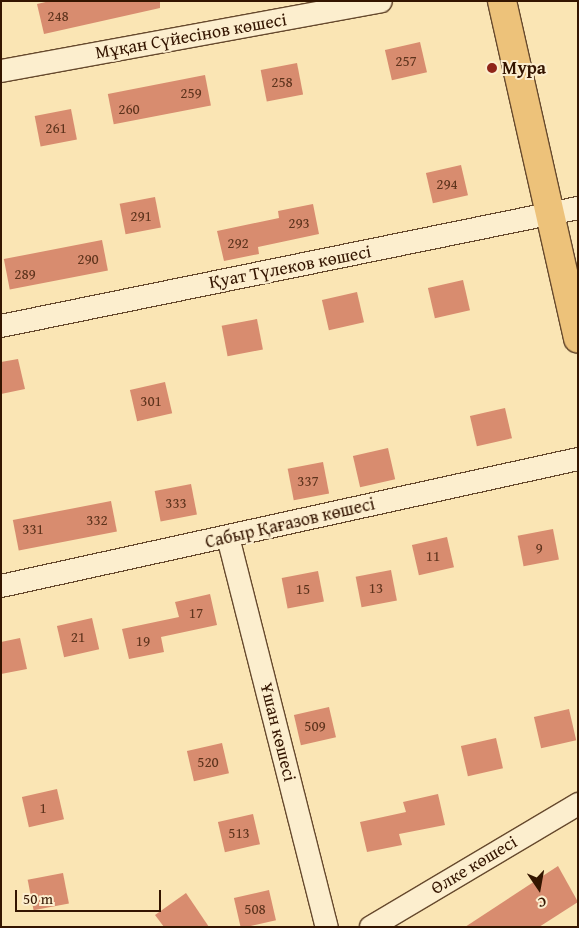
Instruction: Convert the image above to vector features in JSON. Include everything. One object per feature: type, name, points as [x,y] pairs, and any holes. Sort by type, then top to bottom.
[{"type":"main road","points":[[502,1],[578,339]]},
{"type":"street","name":"Мұқан Сүйесінов көшесі","points":[[1,71],[381,1]]},
{"type":"street","name":"Қуат Түлеков көшесі","points":[[1,326],[578,208]]},
{"type":"street","name":"Сабыр Қағазов көшесі","points":[[1,586],[578,459]]},
{"type":"street","name":"Ұшан көшесі","points":[[228,537],[327,927]]},
{"type":"street","name":"Өлке көшесі","points":[[370,927],[578,804]]},
{"type":"building","points":[[50,1],[160,1],[160,8],[44,34],[37,4]]},
{"type":"building","points":[[420,42],[427,72],[392,80],[385,50]]},
{"type":"building","points":[[297,63],[303,94],[267,101],[261,70]]},
{"type":"building","points":[[205,75],[211,105],[114,124],[108,94]]},
{"type":"building","points":[[71,109],[77,139],[41,146],[35,116]]},
{"type":"building","points":[[461,165],[468,195],[433,203],[426,173]]},
{"type":"building","points":[[155,197],[161,227],[126,234],[120,204]]},
{"type":"building","points":[[313,204],[319,234],[258,247],[259,254],[224,261],[217,231],[279,218],[278,211]]},
{"type":"building","points":[[102,240],[108,270],[10,290],[4,259]]},
{"type":"building","points":[[463,280],[470,310],[435,318],[428,288]]},
{"type":"building","points":[[357,292],[364,322],[329,330],[322,300]]},
{"type":"building","points":[[257,319],[263,349],[228,356],[222,326]]},
{"type":"building","points":[[18,359],[25,389],[1,394],[1,362]]},
{"type":"building","points":[[165,382],[172,413],[137,421],[130,390]]},
{"type":"building","points":[[505,408],[512,438],[477,446],[470,416]]},
{"type":"building","points":[[388,448],[395,479],[360,487],[353,456]]},
{"type":"building","points":[[323,462],[329,493],[294,500],[288,469]]},
{"type":"building","points":[[191,484],[197,514],[161,521],[155,491]]},
{"type":"building","points":[[111,501],[117,531],[19,551],[13,520]]},
{"type":"building","points":[[553,529],[559,559],[524,566],[518,536]]},
{"type":"building","points":[[447,537],[454,567],[419,575],[412,545]]},
{"type":"building","points":[[391,570],[397,600],[362,607],[356,577]]},
{"type":"building","points":[[318,571],[324,601],[288,608],[282,578]]},
{"type":"building","points":[[210,594],[217,625],[161,637],[164,652],[129,659],[122,629],[179,617],[175,602]]},
{"type":"building","points":[[92,618],[99,649],[64,657],[57,626]]},
{"type":"building","points":[[20,638],[27,669],[1,674],[1,642]]},
{"type":"building","points":[[329,707],[336,737],[301,745],[294,715]]},
{"type":"building","points":[[569,709],[576,740],[541,748],[534,717]]},
{"type":"building","points":[[496,738],[503,768],[468,776],[461,746]]},
{"type":"building","points":[[222,743],[229,773],[194,781],[187,751]]},
{"type":"building","points":[[57,789],[64,819],[29,827],[22,797]]},
{"type":"building","points":[[438,794],[445,825],[399,834],[402,845],[367,852],[360,822],[406,812],[403,802]]},
{"type":"building","points":[[253,814],[260,844],[225,852],[218,822]]},
{"type":"building","points":[[558,866],[578,902],[539,927],[465,927]]},
{"type":"building","points":[[63,873],[69,903],[34,910],[28,880]]},
{"type":"building","points":[[269,890],[276,920],[241,927],[234,898]]},
{"type":"building","points":[[186,893],[209,927],[164,927],[155,915]]},
{"type":"place","name":"Мура","points":[[492,68]]}]
